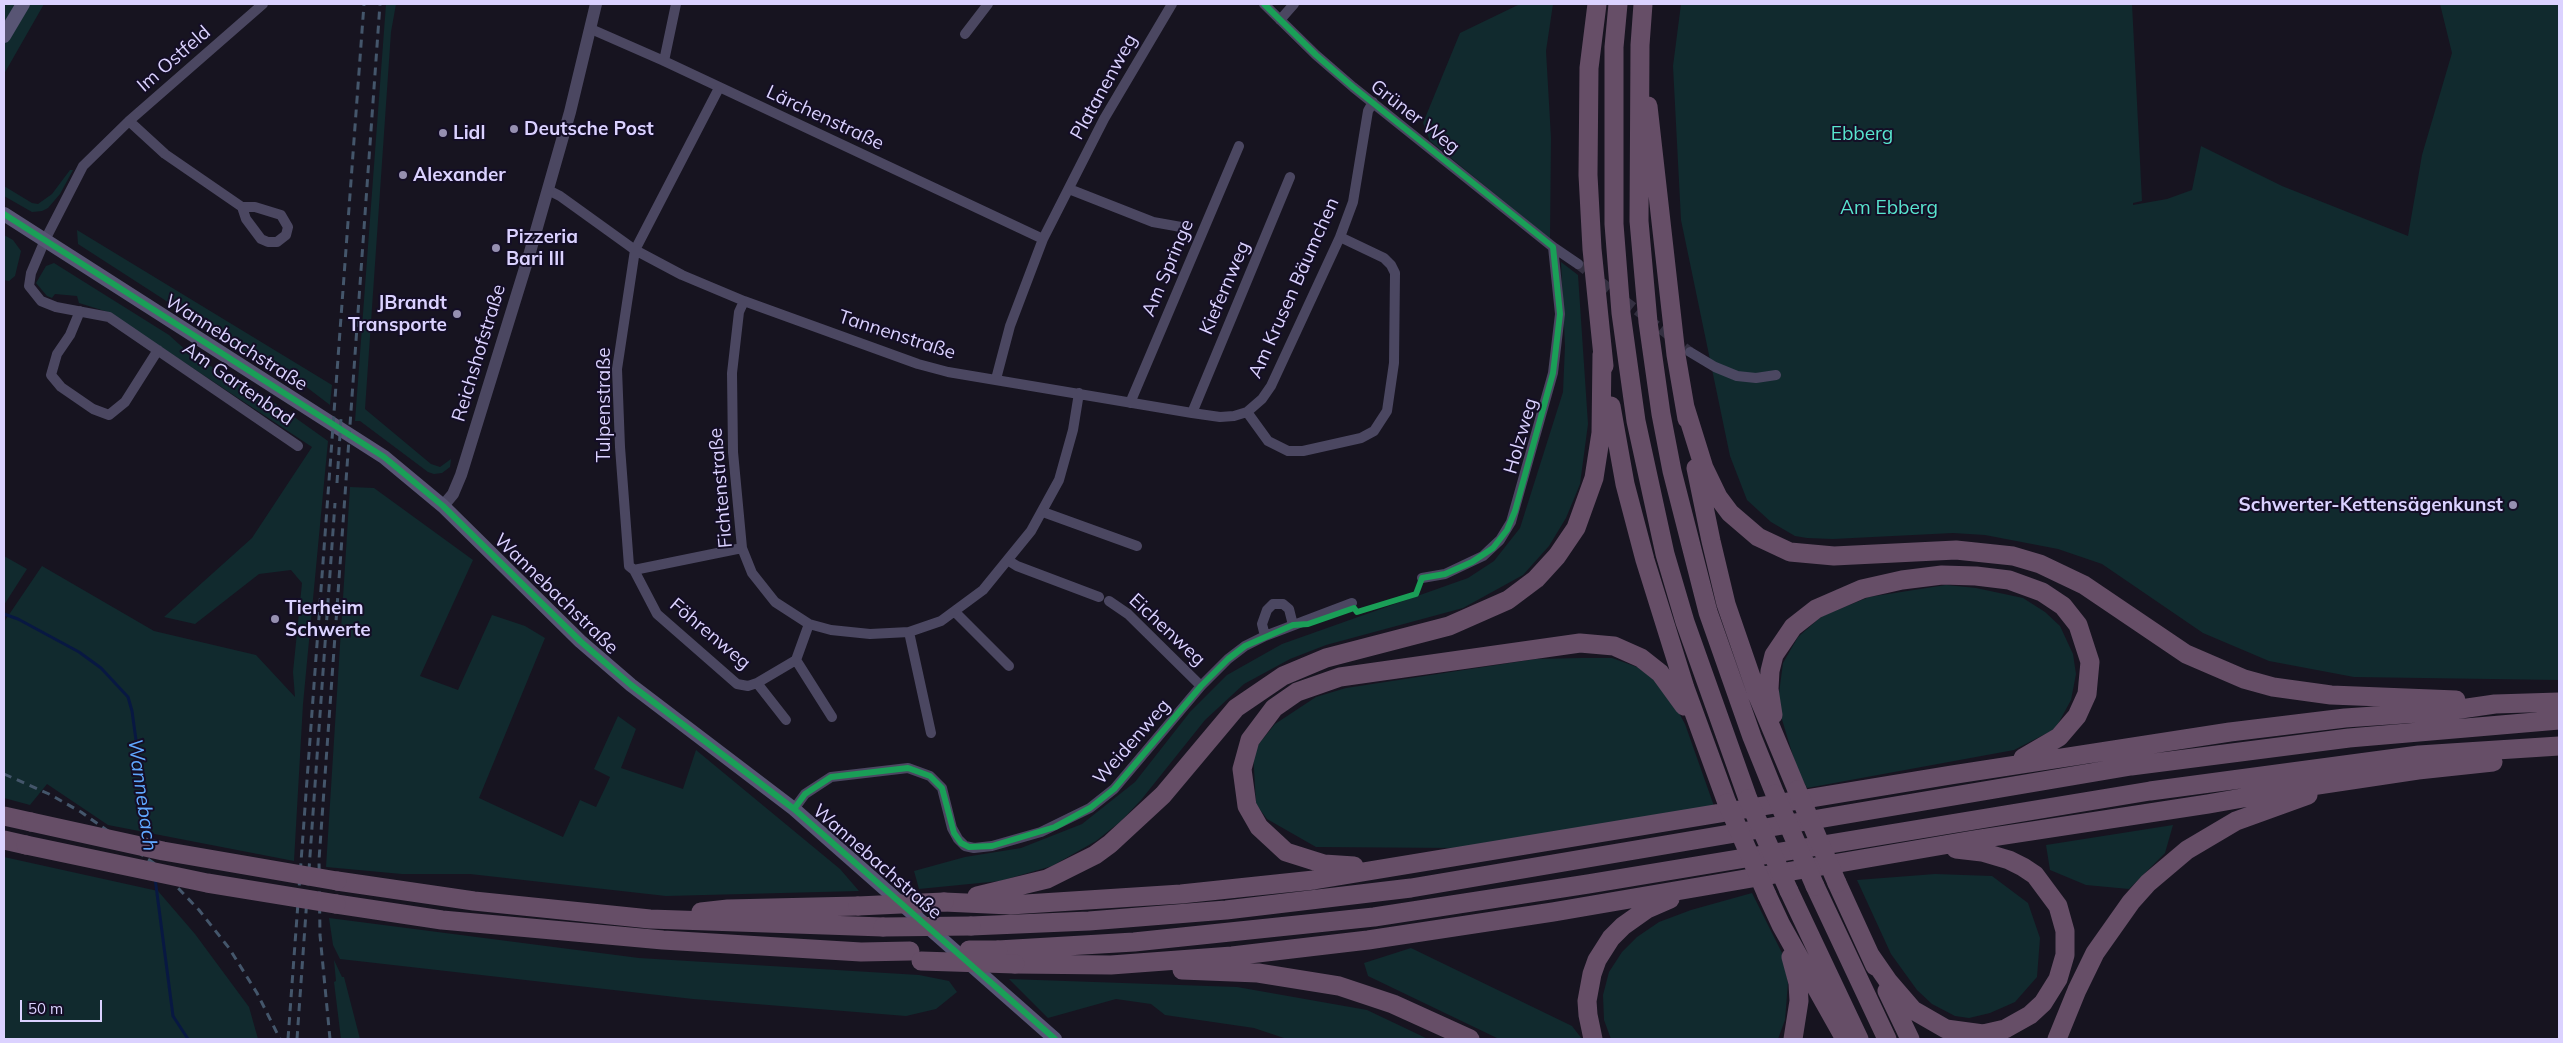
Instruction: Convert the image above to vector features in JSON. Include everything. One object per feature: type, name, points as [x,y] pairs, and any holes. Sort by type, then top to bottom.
[{"type":"highway","points":[[1597,4],[1589,68],[1588,175],[1592,249],[1602,354],[1625,484],[1642,551],[1666,629],[1727,803],[1781,925],[1845,1039]]},
{"type":"highway","points":[[1618,4],[1614,47],[1614,224],[1621,313],[1636,421],[1665,554],[1682,614],[1704,680],[1748,799],[1859,1039]]},
{"type":"highway","points":[[1643,4],[1640,45],[1639,222],[1648,322],[1666,442],[1688,538],[1708,612],[1752,737],[1815,886],[1887,1039]]},
{"type":"highway","points":[[1640,45],[1662,218],[1676,355],[1710,542],[1726,604],[1751,678],[1785,762],[1837,883],[1910,1039]]},
{"type":"highway","points":[[944,902],[1007,890],[1047,879],[1095,855],[1128,830],[1163,795],[1236,708],[1283,676],[1326,658],[1449,626],[1508,600],[1536,579],[1557,556],[1571,536],[1590,493],[1599,455],[1601,433],[1602,354]]},
{"type":"highway","points":[[1685,407],[1704,468],[1718,497],[1730,513],[1758,537],[1790,552],[1834,556],[1956,550],[2013,556],[2040,564],[2077,581],[2186,654],[2244,679],[2273,686],[2331,695],[2495,704],[2559,702]]},
{"type":"highway","points":[[1785,762],[1771,708],[1770,671],[1774,655],[1783,640],[1793,627],[1816,609],[1862,589],[1942,575],[1976,576],[2009,580],[2042,592],[2070,614],[2086,644],[2090,673],[2087,694],[2083,705],[2073,722],[2059,737],[2032,754],[2012,761],[1951,775]]},
{"type":"highway","points":[[1420,863],[1361,866],[1324,864],[1286,852],[1267,836],[1247,806],[1242,769],[1250,740],[1257,727],[1274,708],[1297,692],[1340,678],[1557,644],[1598,644],[1628,651],[1641,658],[1660,673],[1677,695],[1709,755]]},
{"type":"highway","points":[[650,919],[728,909],[944,902],[1010,905],[1181,894],[1314,880],[1951,775],[2230,732],[2345,718],[2448,711],[2495,704]]},
{"type":"highway","points":[[4,816],[163,851],[337,881],[474,901],[650,919],[883,927],[971,926],[1089,921],[1226,910],[1382,892],[1512,873],[2160,762],[2349,738],[2559,720]]},
{"type":"highway","points":[[916,956],[1171,939],[1374,917],[1607,881],[2140,792],[2419,755],[2559,746]]},
{"type":"highway","points":[[1111,965],[1232,956],[1368,940],[1692,890],[1935,847],[2418,770],[2559,756]]},
{"type":"highway","points":[[2057,1039],[2085,973],[2111,929],[2148,882],[2187,850],[2236,821],[2305,796],[2418,770]]},
{"type":"highway","points":[[4,840],[207,883],[442,920],[663,940],[1015,964],[1111,965],[1258,973],[1314,980],[1376,997],[1470,1039]]},
{"type":"highway","points":[[1870,955],[1888,981],[1913,1010],[1934,1024],[1958,1032],[1983,1034],[2005,1029],[2030,1015],[2052,991],[2065,956],[2065,930],[2058,906],[2051,896],[2034,876],[2009,860],[1982,852],[1935,847]]},
{"type":"highway","points":[[1593,1039],[1588,1015],[1588,1001],[1592,974],[1604,948],[1623,926],[1647,909],[1692,890]]},
{"type":"highway","points":[[1781,925],[1798,983],[1798,1017],[1793,1039]]},
{"type":"main road","points":[[4,36],[23,4]]},
{"type":"main road","name":"Wannebachstraße","points":[[4,214],[384,457],[443,506],[580,641],[631,685],[794,809],[1055,1039]]},
{"type":"street","name":"Im Ostfeld","points":[[45,240],[85,163],[129,121],[263,4]]},
{"type":"street","name":"Reichshofstraße","points":[[443,506],[453,494],[461,475],[548,190],[596,4]]},
{"type":"street","points":[[664,61],[676,4]]},
{"type":"street","points":[[965,34],[988,4]]},
{"type":"street","name":"Platanenweg","points":[[996,379],[1010,326],[1043,239],[1104,119],[1172,4]]},
{"type":"street","name":"Grüner Weg","points":[[1264,4],[1316,55],[1553,247],[1578,264]]},
{"type":"street","points":[[1280,20],[1294,4]]},
{"type":"street","name":"Lärchenstraße","points":[[591,29],[664,61],[1043,239]]},
{"type":"street","name":"Tulpenstraße","points":[[634,570],[629,566],[620,447],[617,369],[635,250],[718,88]]},
{"type":"street","name":"Am Krusen Bäumchen","points":[[1247,412],[1262,399],[1340,237],[1355,193],[1368,111],[1373,102]]},
{"type":"street","points":[[129,121],[165,154],[242,207],[255,207],[281,215],[288,227],[286,235],[277,242],[268,242],[261,239],[246,219],[242,207]]},
{"type":"street","name":"Am Springe","points":[[1130,403],[1239,146]]},
{"type":"street","name":"Kiefernweg","points":[[1192,413],[1290,177]]},
{"type":"street","points":[[1069,189],[1152,222],[1181,226]]},
{"type":"street","name":"Tannenstraße","points":[[548,190],[560,196],[635,250],[682,275],[744,301],[918,364],[948,372],[1192,413],[1220,417],[1247,412]]},
{"type":"street","points":[[1247,412],[1268,441],[1288,451],[1303,452],[1361,438],[1374,431],[1387,411],[1394,363],[1395,273],[1391,265],[1384,258],[1340,237]]},
{"type":"street","name":"Am Gartenbad","points":[[45,240],[31,273],[30,286],[41,301],[56,308],[108,317],[298,446]]},
{"type":"street","name":"Holzweg","points":[[1422,578],[1445,574],[1483,556],[1500,540],[1511,522],[1553,373],[1560,314],[1553,247]]},
{"type":"street","name":"Fichtenstraße","points":[[744,301],[739,312],[732,391],[733,452],[742,548],[752,572],[764,590],[788,612],[809,624],[849,633],[890,634],[910,632],[941,621],[983,590],[1008,561],[1042,512],[1059,480],[1073,430],[1079,393]]},
{"type":"street","name":"Am Gartenbad","points":[[80,311],[70,335],[57,354],[50,375],[61,387],[93,409],[109,414],[124,402],[158,350]]},
{"type":"street","points":[[1690,352],[1715,367],[1737,376],[1756,378],[1776,375]]},
{"type":"street","points":[[1042,512],[1137,546]]},
{"type":"street","points":[[634,570],[742,548]]},
{"type":"street","name":"Eichenweg","points":[[1008,561],[1104,599],[1128,614],[1202,686]]},
{"type":"street","name":"Föhrenweg","points":[[634,570],[657,614],[737,684],[748,686],[796,660]]},
{"type":"street","name":"Weidenweg","points":[[794,809],[806,794],[831,777],[908,768],[930,776],[942,788],[952,828],[958,839],[965,846],[974,848],[986,847],[1026,836],[1068,820],[1102,799],[1132,770],[1202,686],[1228,659],[1245,646],[1265,636],[1352,603]]},
{"type":"street","points":[[1265,636],[1262,624],[1267,610],[1273,604],[1283,604],[1289,609],[1293,625]]},
{"type":"street","points":[[955,612],[1009,666]]},
{"type":"street","points":[[809,624],[796,660],[832,717]]},
{"type":"street","points":[[910,632],[931,733]]},
{"type":"street","name":"Föhrenweg","points":[[757,682],[786,720]]},
{"type":"green space","points":[[4,4],[44,4],[4,74]]},
{"type":"green space","points":[[386,4],[396,4],[391,32],[365,409],[431,464],[440,467],[451,459],[450,467],[442,473],[434,474],[428,472],[360,421],[355,421]]},
{"type":"green space","points":[[1520,4],[1553,4],[1546,51],[1551,138],[1550,239],[1430,141],[1423,123],[1460,33]]},
{"type":"green space","name":"Am Ebberg","points":[[1681,4],[2132,4],[2142,201],[2133,203],[2133,205],[2167,199],[2192,190],[2201,146],[2282,186],[2408,236],[2422,155],[2452,53],[2440,4],[2559,4],[2559,680],[2354,677],[2269,661],[2203,633],[2102,564],[2058,549],[1985,535],[1953,533],[1833,539],[1807,538],[1795,536],[1771,522],[1747,500],[1730,456],[1681,220],[1673,66]]},
{"type":"green space","points":[[70,170],[73,170],[60,194],[48,208],[42,211],[32,212],[4,196],[4,186],[32,203],[38,204],[52,194]]},
{"type":"green space","points":[[77,230],[332,385],[330,405],[288,373],[253,357],[78,244]]},
{"type":"green space","points":[[4,235],[13,240],[21,251],[15,276],[9,281],[4,280]]},
{"type":"green space","points":[[1561,262],[1578,275],[1588,424],[1580,484],[1566,518],[1549,546],[1523,575],[1463,608],[1326,645],[1290,659],[1244,684],[1205,720],[1141,800],[1121,821],[1096,841],[1052,866],[1000,881],[919,889],[914,871],[965,857],[1021,848],[1082,824],[1135,782],[1190,712],[1227,675],[1282,644],[1468,578],[1494,561],[1520,528],[1563,392],[1565,346]]},
{"type":"green space","points":[[54,263],[169,335],[190,354],[208,365],[245,382],[328,441],[303,704],[294,861],[108,825],[47,784],[30,805],[4,798],[4,622],[42,566],[154,631],[256,655],[295,697],[293,672],[302,583],[291,570],[259,574],[195,624],[164,617],[252,538],[312,447],[108,312],[79,303],[77,296],[55,294],[52,298],[47,296],[36,283],[46,266]]},
{"type":"green space","points":[[350,487],[374,488],[473,560],[420,676],[458,690],[492,615],[525,626],[545,638],[479,798],[563,837],[580,800],[596,807],[606,786],[610,777],[594,769],[618,716],[636,729],[621,768],[683,789],[696,750],[840,869],[859,891],[666,896],[470,874],[402,874],[326,867]]},
{"type":"green space","points":[[4,556],[27,569],[4,605]]},
{"type":"green space","points":[[1946,585],[1976,588],[2023,598],[2045,612],[2060,626],[2073,654],[2076,674],[2071,700],[2059,722],[2053,730],[2014,750],[1807,788],[1797,769],[1780,713],[1779,693],[1783,663],[1798,637],[1822,616],[1869,597]]},
{"type":"green space","points":[[1612,658],[1637,667],[1655,680],[1673,702],[1685,724],[1714,806],[1456,848],[1316,847],[1267,819],[1256,804],[1253,751],[1275,724],[1316,697],[1346,688],[1536,659]]},
{"type":"green space","points":[[2173,825],[2165,853],[2129,889],[2086,885],[2050,870],[2046,845]]},
{"type":"green space","points":[[4,857],[158,891],[195,934],[249,1007],[258,1039],[4,1039]]},
{"type":"green space","points":[[1935,874],[1992,876],[2028,903],[2040,938],[2037,977],[2015,1002],[1990,1013],[1969,1018],[1955,1016],[1932,1004],[1917,990],[1891,954],[1857,880]]},
{"type":"green space","points":[[1752,893],[1782,953],[1788,983],[1785,1020],[1778,1039],[1611,1039],[1604,1020],[1603,995],[1609,972],[1622,952],[1637,937],[1659,922],[1691,910]]},
{"type":"green space","points":[[329,918],[639,958],[919,975],[949,981],[957,992],[936,1009],[906,1016],[693,999],[340,959],[333,945]]},
{"type":"green space","points":[[1411,948],[1572,1026],[1582,1039],[1499,1039],[1368,976],[1364,963]]},
{"type":"green space","points":[[334,960],[342,977],[344,977],[360,1039],[341,1039],[334,982],[336,981]]},
{"type":"green space","points":[[1009,979],[1237,987],[1367,1010],[1428,1039],[1287,1039],[1254,1028],[1165,1015],[1151,1004],[1116,999],[1048,1018]]},
{"type":"waterway","name":"Wannebach","points":[[4,614],[18,619],[79,652],[101,668],[128,697],[132,711],[150,842]]},
{"type":"waterway","name":"Wannebach","points":[[155,878],[173,1016],[188,1039]]},
{"type":"tunnel","points":[[1578,264],[1690,352]]},
{"type":"railway","points":[[288,1039],[364,4]]},
{"type":"railway","points":[[330,1039],[320,935],[319,860],[380,4]]},
{"type":"railway","points":[[337,483],[341,418]]},
{"type":"railway","points":[[297,1039],[335,503]]},
{"type":"railway","points":[[4,774],[49,794],[81,812],[155,864],[199,910],[229,948],[257,993],[280,1039]]},
{"type":"cycle path","points":[[794,809],[805,794],[831,777],[908,768],[930,776],[942,788],[954,833],[961,843],[969,847],[992,846],[1055,827],[1090,808],[1114,789],[1201,686],[1228,659],[1245,646],[1293,625],[1308,624],[1354,608],[1357,612],[1416,594],[1422,578],[1445,574],[1472,562],[1493,548],[1507,530],[1515,511],[1553,373],[1560,314],[1553,247],[1353,87],[1316,55],[1264,4]]},
{"type":"cycle path","points":[[4,214],[384,457],[443,506],[580,641],[631,685],[794,809],[1055,1039]]},
{"type":"place","name":"Deutsche Post","points":[[514,129]]},
{"type":"place","name":"Lidl","points":[[443,133]]},
{"type":"place","name":"Alexander","points":[[403,175]]},
{"type":"place","name":"Pizzeria Bari III","points":[[496,248]]},
{"type":"place","name":"JBrandt Transporte","points":[[457,314]]},
{"type":"place","name":"Schwerter-Kettensägenkunst","points":[[2513,505]]},
{"type":"place","name":"Tierheim Schwerte","points":[[275,619]]},
{"type":"park label","name":"Ebberg","points":[[1862,134]]}]
